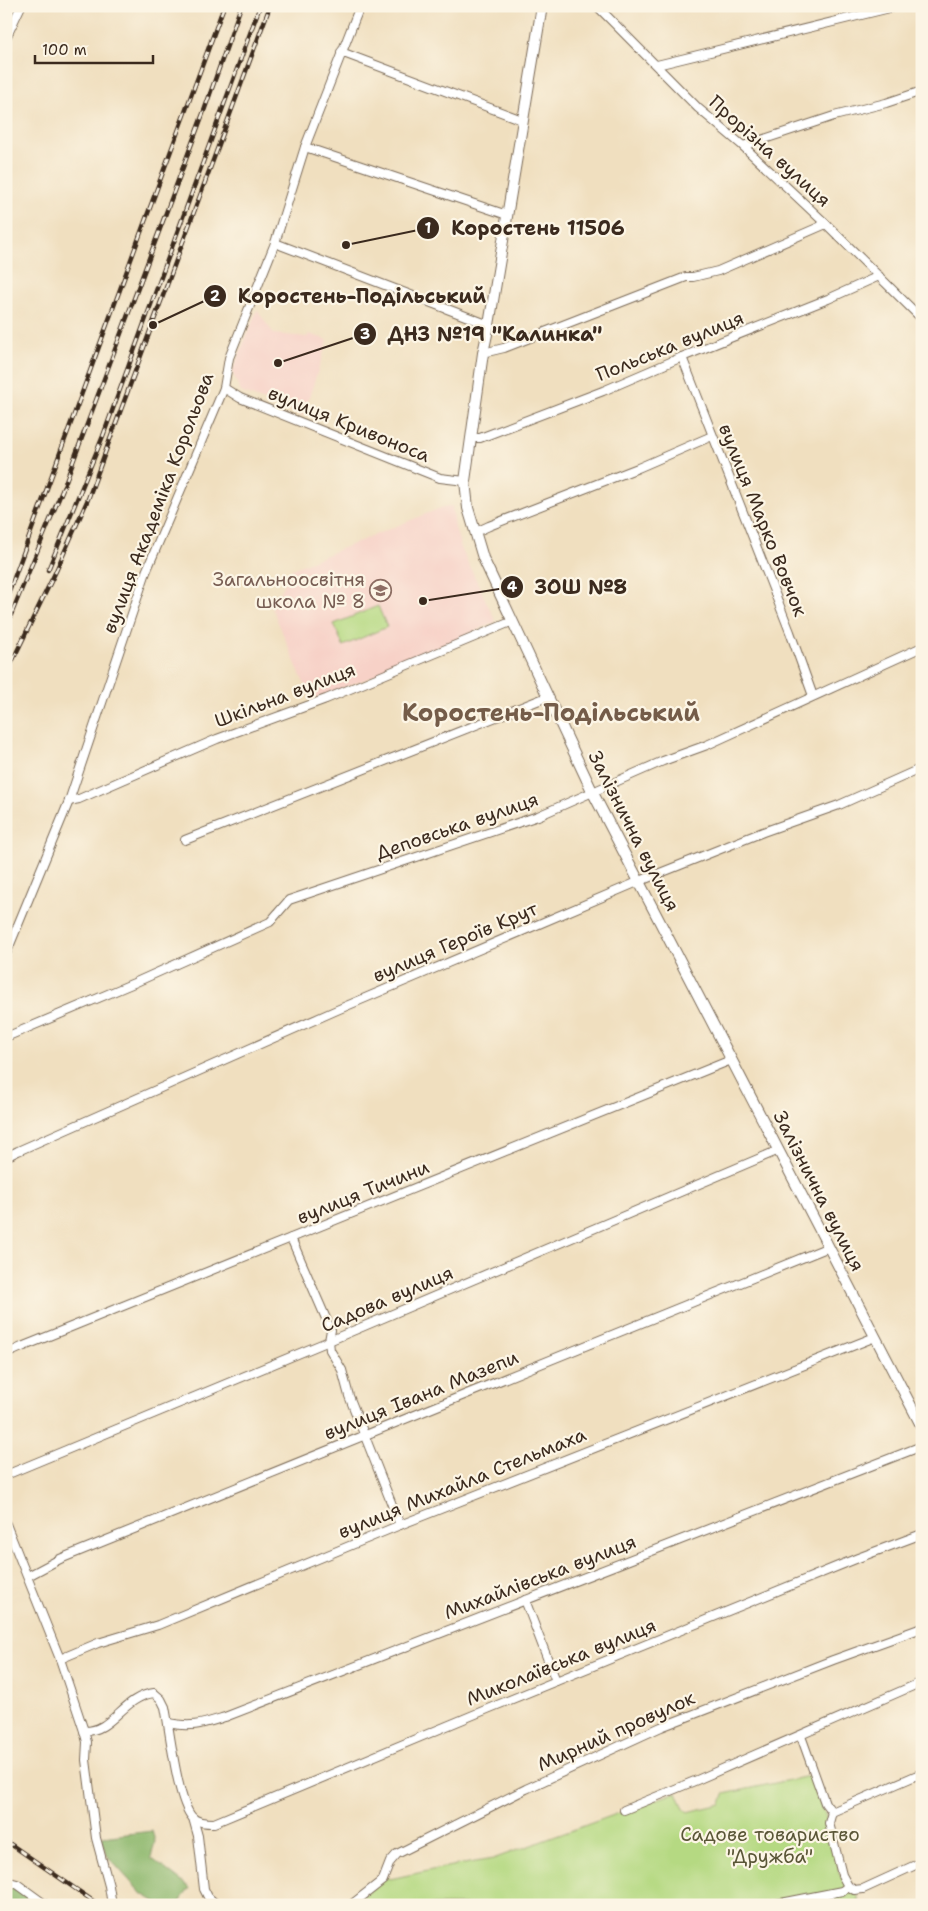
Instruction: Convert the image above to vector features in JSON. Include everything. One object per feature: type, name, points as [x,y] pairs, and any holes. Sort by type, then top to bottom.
[{"type":"street","points":[[6,38],[21,6]]},
{"type":"street","name":"вулиця Академіка Корольова","points":[[6,954],[69,800],[146,572],[224,388],[228,358],[276,243],[305,146],[360,6]]},
{"type":"street","name":"Залізнична вулиця","points":[[542,6],[483,354],[465,481],[468,508],[483,558],[593,793],[922,1427]]},
{"type":"street","name":"Прорізна вулиця","points":[[597,6],[698,108],[743,146],[826,224],[922,319]]},
{"type":"street","points":[[657,65],[898,6]]},
{"type":"street","points":[[918,6],[922,11]]},
{"type":"street","points":[[341,52],[522,120]]},
{"type":"street","points":[[743,146],[834,116],[886,103],[922,91]]},
{"type":"street","points":[[305,146],[507,215]]},
{"type":"street","points":[[483,354],[504,348],[686,277],[718,271],[826,224]]},
{"type":"street","points":[[276,243],[489,325]]},
{"type":"street","name":"Польська вулиця","points":[[471,438],[480,438],[604,391],[682,357],[828,300],[879,276]]},
{"type":"street","name":"вулиця Марко Вовчок","points":[[682,357],[790,632],[813,696]]},
{"type":"street","name":"вулиця Кривоноса","points":[[224,388],[240,398],[440,478],[465,481]]},
{"type":"street","points":[[476,532],[497,522],[638,468],[712,436]]},
{"type":"street","name":"Шкільна вулиця","points":[[69,800],[79,799],[217,739],[326,699],[513,621]]},
{"type":"street","name":"Деповська вулиця","points":[[6,1037],[134,983],[270,922],[289,900],[538,816],[663,761],[707,745],[922,647]]},
{"type":"street","points":[[185,840],[547,697]]},
{"type":"street","name":"вулиця Героїв Крут","points":[[6,1158],[336,1010],[640,881],[763,832],[839,805],[922,768]]},
{"type":"street","name":"вулиця Тичини","points":[[6,1354],[732,1060]]},
{"type":"street","name":"Садова вулиця","points":[[6,1475],[329,1341],[779,1150]]},
{"type":"street","points":[[291,1238],[331,1330],[330,1350],[342,1370],[350,1396],[400,1525]]},
{"type":"street","name":"вулиця Івана Мазепи","points":[[28,1576],[60,1558],[594,1344],[829,1247]]},
{"type":"street","name":"вулиця Михайла Стельмаха","points":[[60,1660],[98,1643],[158,1625],[400,1525],[875,1337]]},
{"type":"street","name":"Михайлівська вулиця","points":[[168,1722],[186,1726],[204,1724],[224,1717],[922,1446]]},
{"type":"street","points":[[6,1524],[60,1660],[84,1731],[87,1742],[86,1760],[96,1838],[112,1905]]},
{"type":"street","name":"Миколаївська вулиця","points":[[193,1818],[204,1823],[214,1823],[556,1681],[858,1558],[922,1534]]},
{"type":"street","points":[[525,1600],[556,1681]]},
{"type":"street","name":"Мирний провулок","points":[[351,1905],[383,1880],[390,1862],[397,1854],[526,1789],[661,1727],[833,1660],[922,1628]]},
{"type":"street","points":[[624,1810],[801,1736],[922,1682]]},
{"type":"street","points":[[84,1731],[90,1731],[103,1726],[133,1700],[143,1694],[154,1693],[161,1699],[166,1707],[175,1766],[187,1808],[193,1818],[198,1836],[204,1888],[208,1897],[217,1905]]},
{"type":"street","points":[[801,1736],[825,1803],[832,1812]]},
{"type":"street","points":[[922,1773],[832,1812],[829,1822],[842,1874],[848,1886],[854,1890],[863,1889],[922,1862]]},
{"type":"street","points":[[6,1881],[17,1884],[46,1905]]},
{"type":"street","points":[[771,1905],[842,1891],[848,1886]]},
{"type":"shaded area","points":[[257,310],[274,334],[307,337],[309,334],[328,340],[303,416],[241,392],[232,372]]},
{"type":"shaded area","name":"Загальноосвітня школа № 8","points":[[452,506],[461,548],[496,622],[385,672],[311,700],[272,608],[292,569],[443,507]]},
{"type":"green space","points":[[378,606],[387,627],[343,646],[334,624]]},
{"type":"green space","name":"Садове товариство \"Дружба\"","points":[[813,1775],[842,1880],[858,1896],[860,1905],[343,1905],[363,1896],[386,1877],[390,1879],[493,1859],[677,1792],[684,1809],[688,1812],[721,1804],[724,1794]]},
{"type":"green space","points":[[152,1831],[155,1841],[151,1858],[190,1888],[177,1905],[161,1905],[140,1892],[109,1858],[104,1848],[102,1837]]},
{"type":"green space","points":[[6,1886],[15,1889],[37,1905],[6,1905]]},
{"type":"railway","points":[[6,600],[224,6]]},
{"type":"railway","points":[[6,627],[64,486],[204,111],[241,6]]},
{"type":"railway","points":[[48,570],[103,436],[260,6]]},
{"type":"railway","points":[[6,674],[56,571],[88,499],[270,6]]},
{"type":"railway","points":[[6,1841],[99,1905]]},
{"type":"place","name":"Коростень 11506","points":[[346,245]]},
{"type":"place","name":"Коростень-Подільський","points":[[153,325]]},
{"type":"place","name":"ДНЗ №19 \"Калинка\"","points":[[278,363]]},
{"type":"place","name":"Загальноосвітня школа № 8","points":[[381,590]]},
{"type":"place","name":"ЗОШ №8","points":[[423,601]]},
{"type":"district","name":"Коростень-Подільський","points":[[551,713]]}]
